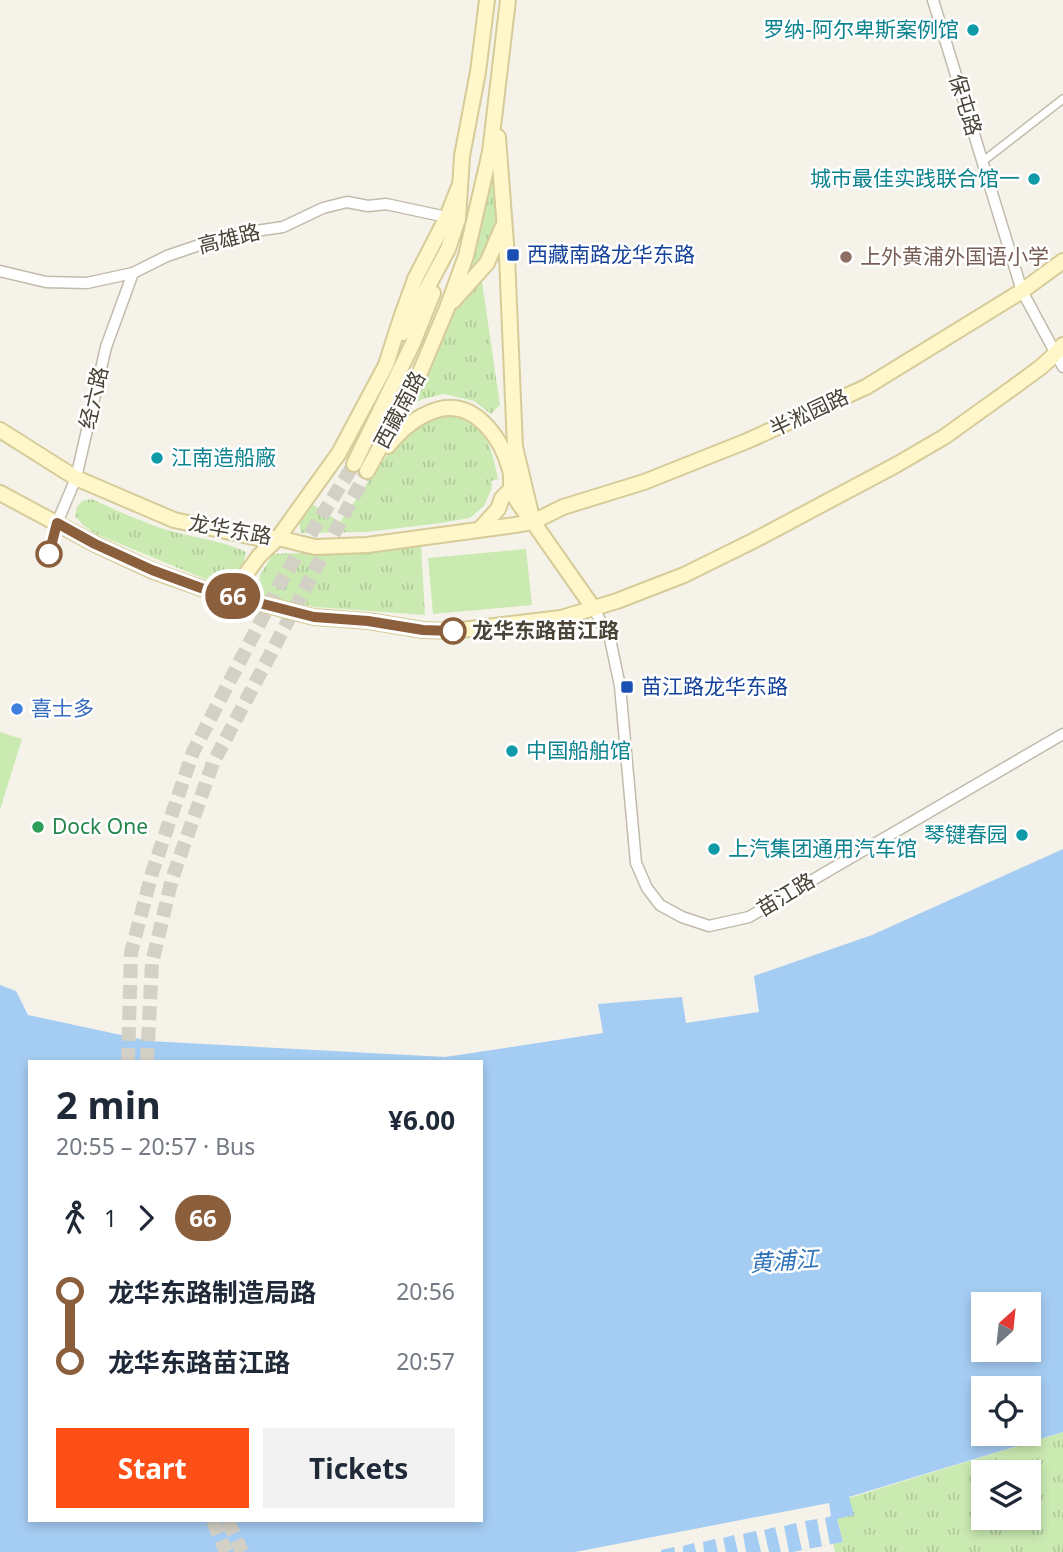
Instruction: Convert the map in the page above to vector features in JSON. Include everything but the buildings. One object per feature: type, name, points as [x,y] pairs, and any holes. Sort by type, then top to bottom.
[{"type":"main road","name":"西藏南路","points":[[230,596],[259,556],[278,538],[339,453],[448,249],[478,72],[487,0]]},
{"type":"main road","name":"西藏南路","points":[[508,0],[490,152],[466,256],[416,382],[368,471],[397,434],[422,414],[444,408],[460,409],[484,421],[495,436],[510,470],[511,489],[522,509],[594,609]]},
{"type":"main road","name":"西藏南路","points":[[496,99],[507,257],[515,447],[533,522]]},
{"type":"main road","name":"西藏南路","points":[[386,365],[415,279],[453,218]]},
{"type":"main road","points":[[447,308],[486,263],[504,224]]},
{"type":"main road","points":[[354,464],[413,343],[448,249]]},
{"type":"main road","name":"半淞园路","points":[[533,522],[563,507],[645,482],[747,441],[866,387],[1022,291],[1063,261]]},
{"type":"main road","points":[[0,494],[95,544],[152,570],[201,588],[314,617],[453,631],[561,618],[594,609],[684,575],[753,541],[944,437],[1060,355]]},
{"type":"main road","name":"龙华东路","points":[[0,430],[76,478],[174,520],[258,538],[278,538],[315,547],[367,545],[533,522]]},
{"type":"main road","points":[[480,529],[511,489]]},
{"type":"street","name":"保屯路","points":[[933,0],[1022,291],[1060,355]]},
{"type":"street","points":[[982,162],[1063,99]]},
{"type":"street","name":"高雄路","points":[[0,271],[46,282],[87,283],[133,273],[167,256],[229,236],[283,227],[323,208],[347,202],[368,206],[386,204],[453,218]]},
{"type":"street","name":"经六路","points":[[57,523],[76,478],[106,347],[133,273]]},
{"type":"street","name":"苗江路","points":[[594,609],[610,639],[620,687],[636,863],[647,888],[660,905],[682,917],[709,926],[749,918],[1063,734]]},
{"type":"green space","points":[[495,176],[499,224],[486,255],[467,272],[467,264]]},
{"type":"green space","points":[[481,275],[500,405],[491,414],[474,401],[444,394],[413,404],[414,394],[455,303]]},
{"type":"green space","points":[[448,414],[471,424],[485,437],[498,479],[491,481],[492,488],[484,506],[470,518],[367,532],[301,533],[299,522],[310,503],[340,522],[392,448],[414,423]]},
{"type":"green space","points":[[92,499],[156,526],[238,548],[246,552],[242,567],[228,581],[205,579],[96,534],[75,516],[82,501]]},
{"type":"green space","points":[[421,545],[425,615],[315,607],[266,597],[258,592],[260,575],[273,554]]},
{"type":"green space","points":[[526,549],[532,605],[433,614],[428,558]]},
{"type":"green space","points":[[0,732],[22,739],[0,810]]},
{"type":"green space","points":[[1063,1432],[1063,1552],[835,1552],[833,1544],[843,1542],[837,1519],[849,1498],[971,1460],[971,1530],[1041,1530],[1041,1460],[972,1460],[1018,1446],[1041,1446],[1041,1439]]},
{"type":"water","name":"黄浦江","points":[[1063,849],[1063,1432],[1041,1439],[1041,1376],[971,1376],[971,1446],[1017,1446],[849,1497],[854,1515],[837,1519],[843,1542],[793,1552],[0,1552],[0,985],[16,991],[28,1015],[149,1041],[445,1057],[603,1033],[598,1004],[682,997],[686,1023],[759,1012],[754,976],[872,935]]},
{"type":"pier","points":[[829,1503],[831,1516],[825,1518],[830,1545],[822,1546],[817,1519],[805,1521],[810,1549],[802,1550],[796,1523],[784,1526],[789,1552],[781,1552],[775,1527],[764,1530],[769,1552],[761,1552],[756,1531],[743,1534],[746,1552],[738,1552],[734,1535],[723,1538],[726,1552],[718,1552],[715,1539],[703,1542],[704,1552],[696,1552],[694,1543],[683,1546],[683,1552],[675,1552],[674,1547],[661,1552],[575,1552]]},
{"type":"tunnel","points":[[128,1060],[131,953],[152,873],[193,752],[283,578],[354,464]]},
{"type":"tunnel","points":[[147,1060],[152,963],[172,879],[213,763],[367,471]]},
{"type":"tunnel","points":[[213,1522],[226,1552]]},
{"type":"tunnel","points":[[228,1522],[242,1552]]},
{"type":"bus line","name":"66","points":[[49,554],[57,523],[152,570],[201,588],[314,617],[453,631]]},
{"type":"place","name":"罗纳-阿尔卑斯案例馆","points":[[973,30]]},
{"type":"place","name":"城市最佳实践联合馆一","points":[[1034,179]]},
{"type":"place","name":"西藏南路龙华东路","points":[[513,255]]},
{"type":"place","name":"上外黄浦外国语小学","points":[[846,257]]},
{"type":"place","name":"江南造船廠","points":[[157,458]]},
{"type":"place","name":"龙华东路苗江路","points":[[453,631]]},
{"type":"place","name":"苗江路龙华东路","points":[[627,687]]},
{"type":"place","name":"喜士多","points":[[17,709]]},
{"type":"place","name":"中国船舶馆","points":[[512,751]]},
{"type":"place","name":"Dock One","points":[[38,827]]},
{"type":"place","name":"琴键春园","points":[[1022,835]]},
{"type":"place","name":"上汽集团通用汽车馆","points":[[714,849]]}]
